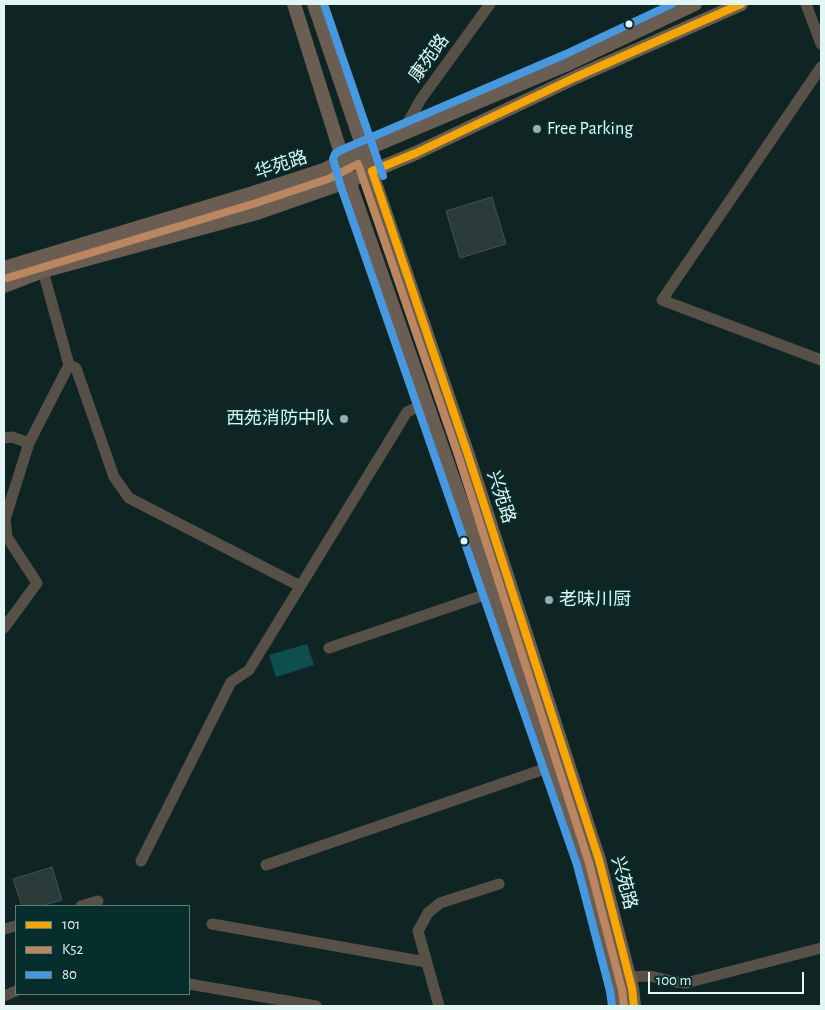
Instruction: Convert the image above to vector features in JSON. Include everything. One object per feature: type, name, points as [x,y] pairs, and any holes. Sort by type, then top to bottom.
[{"type":"main road","name":"兴苑路","points":[[294,4],[349,181],[587,862],[620,989],[622,1006]]},
{"type":"main road","name":"兴苑路","points":[[314,4],[470,462],[596,851],[629,977],[634,1006]]},
{"type":"main road","name":"华苑路","points":[[4,268],[253,194],[324,170],[364,150],[570,62],[695,4]]},
{"type":"main road","points":[[4,286],[43,272],[258,213],[349,181],[416,153],[576,77],[741,4]]},
{"type":"street","name":"康苑路","points":[[401,135],[421,99],[490,4]]},
{"type":"street","points":[[806,4],[821,44]]},
{"type":"street","points":[[821,67],[662,300],[821,360]]},
{"type":"street","points":[[4,628],[37,583],[7,537],[5,519],[29,443],[69,364],[43,272]]},
{"type":"street","points":[[69,364],[76,368],[114,477],[130,498],[300,586]]},
{"type":"street","points":[[141,861],[231,682],[248,670],[407,412],[426,403]]},
{"type":"street","points":[[4,438],[12,437],[29,443]]},
{"type":"street","points":[[329,648],[492,592]]},
{"type":"street","points":[[266,865],[553,766]]},
{"type":"street","points":[[439,1006],[418,931],[428,913],[440,903],[499,884]]},
{"type":"street","points":[[85,905],[98,901]]},
{"type":"street","points":[[212,924],[426,962]]},
{"type":"street","points":[[629,977],[650,976],[676,982],[686,982],[821,948]]},
{"type":"street","points":[[190,984],[316,1006]]},
{"type":"shaded area","points":[[307,644],[314,665],[276,677],[269,655]]},
{"type":"building","points":[[492,197],[506,244],[460,258],[446,211]]},
{"type":"building","points":[[52,867],[62,900],[44,905],[22,905],[13,879]]},
{"type":"transit line","name":"80","points":[[324,4],[383,176]]},
{"type":"transit line","name":"80","points":[[612,1006],[610,991],[577,865],[340,184],[333,159],[339,151],[566,54],[672,4]]},
{"type":"transit line","name":"101","points":[[634,1006],[632,988],[599,860],[467,452],[372,171],[416,153],[576,77],[741,4]]},
{"type":"transit line","name":"K52","points":[[7,278],[256,203],[328,179],[358,164],[458,455],[589,863],[622,990],[624,1006]]},
{"type":"place","name":"Free Parking","points":[[537,129]]},
{"type":"place","name":"西苑消防中队","points":[[344,419]]},
{"type":"place","name":"老味川厨","points":[[549,600]]}]
